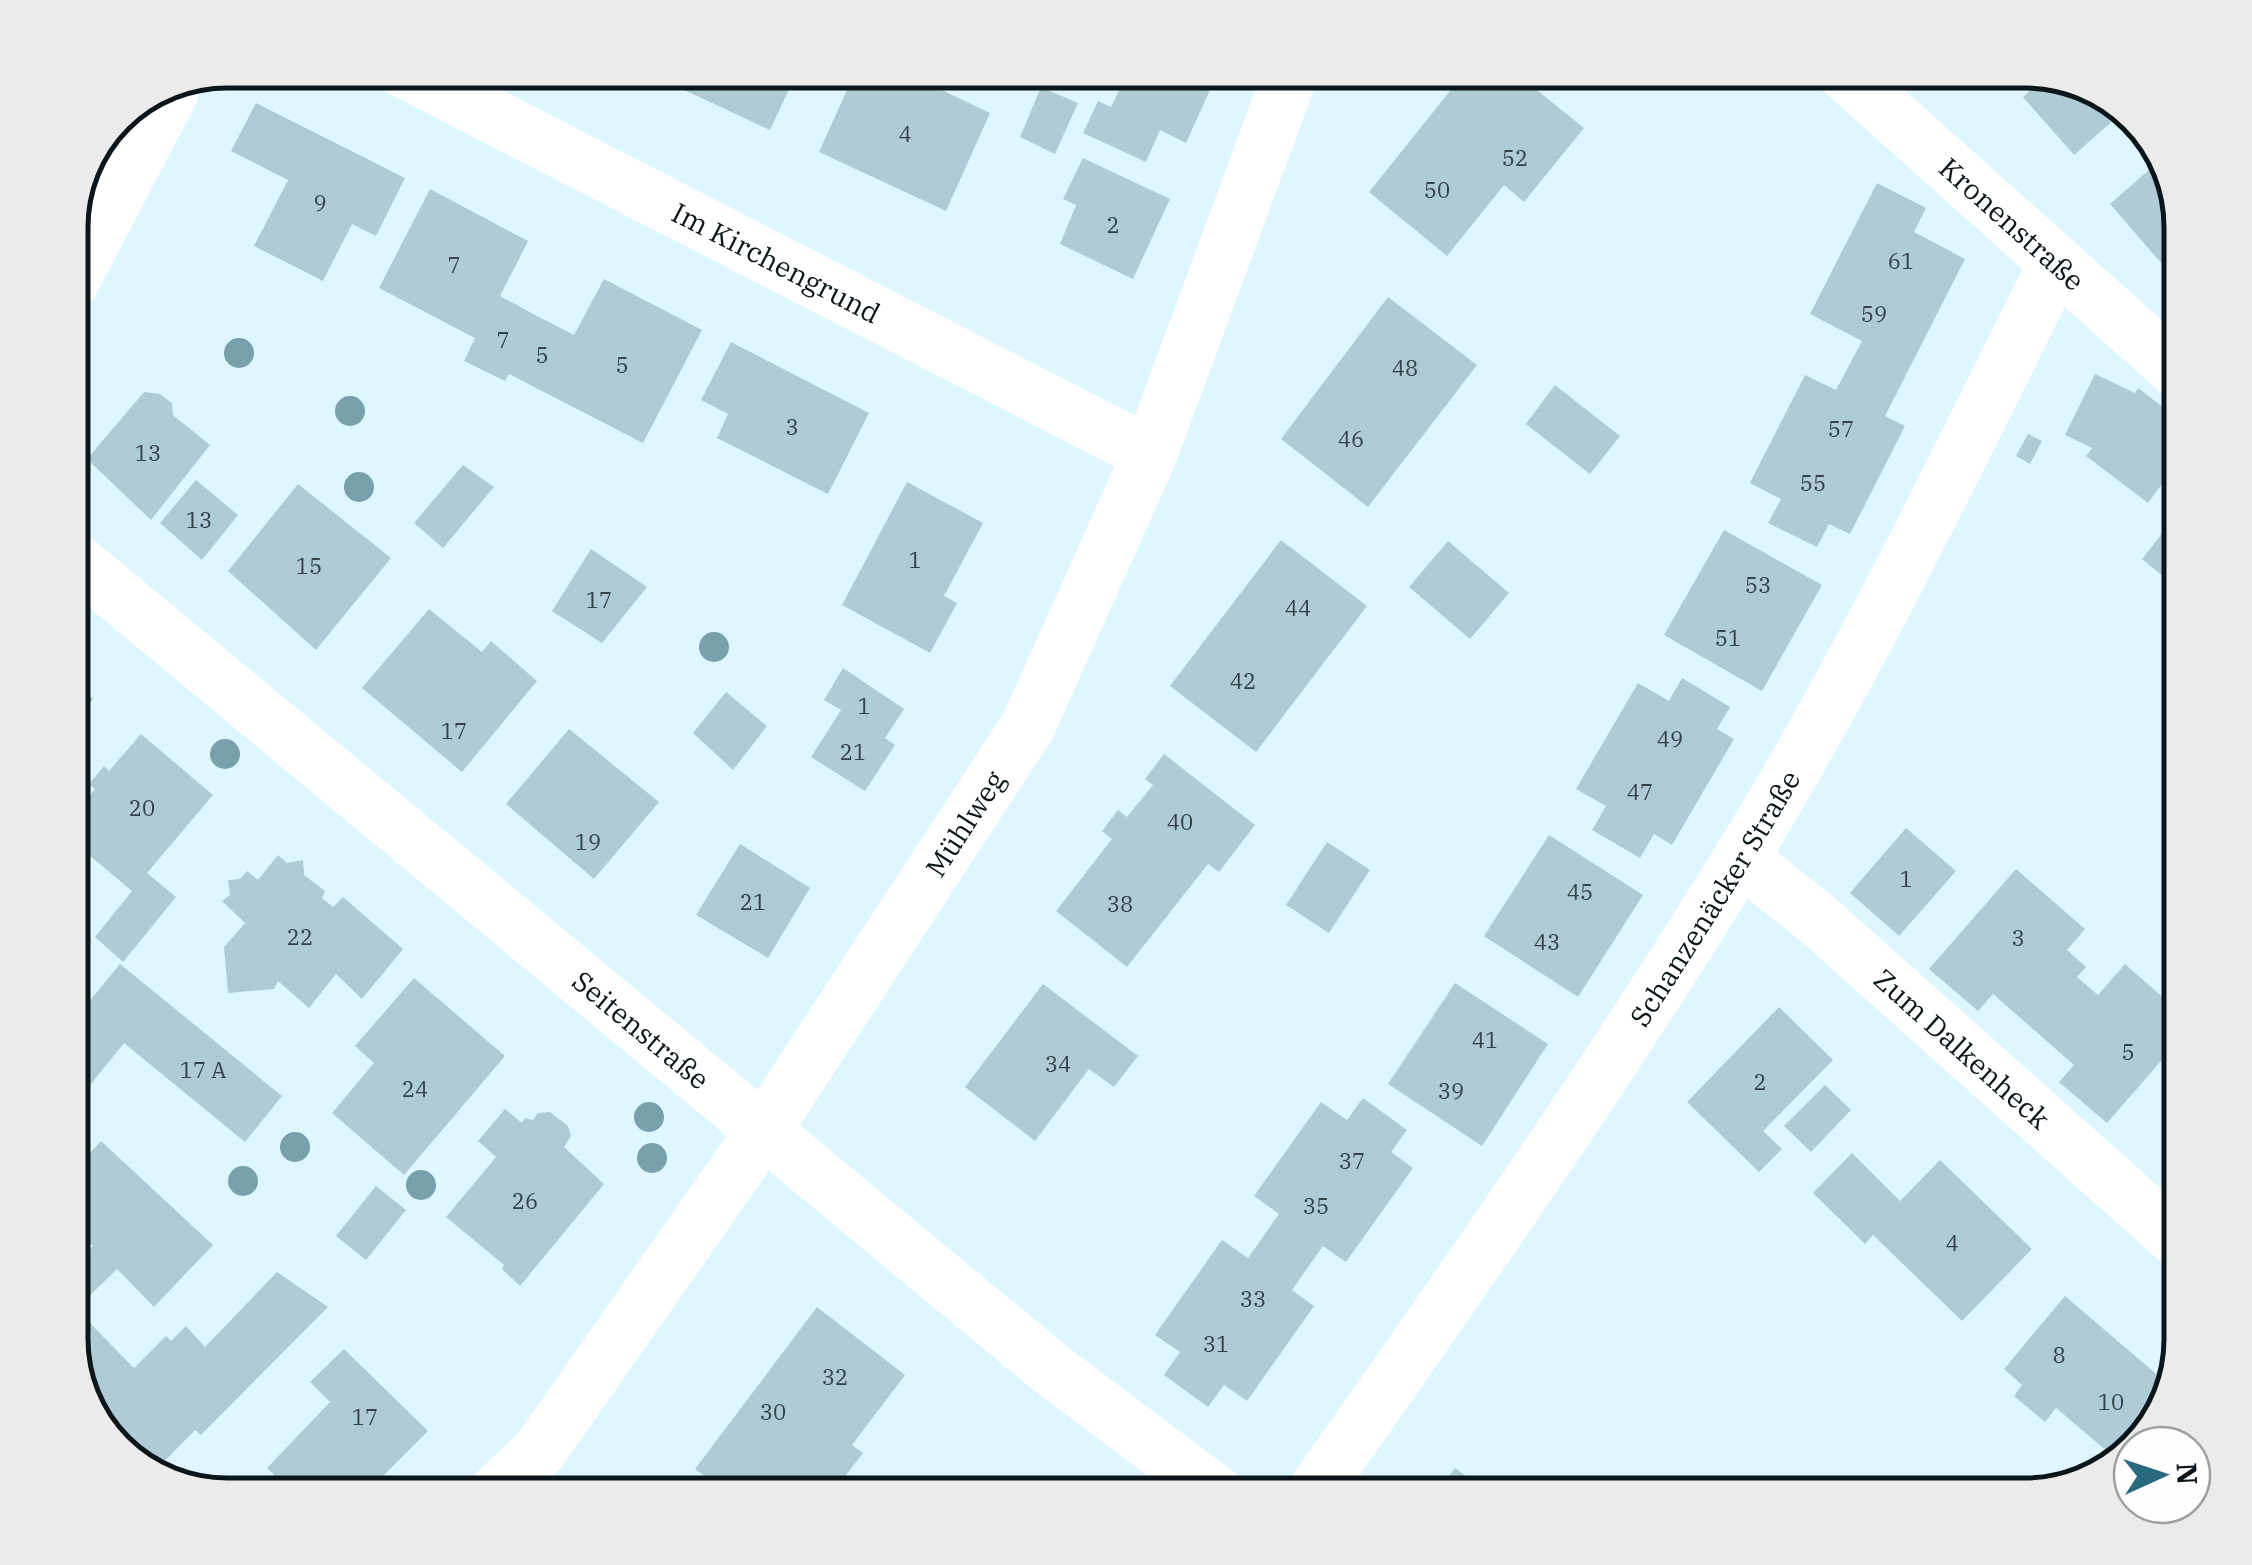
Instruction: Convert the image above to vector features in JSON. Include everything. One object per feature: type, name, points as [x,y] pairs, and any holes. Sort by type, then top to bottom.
[{"type":"street","name":"Im Kirchengrund","points":[[436,87],[1150,454]]},
{"type":"street","name":"Mühlweg","points":[[511,1478],[540,1450],[764,1130],[1028,726],[1150,454],[1286,87]]},
{"type":"street","name":"Kronenstraße","points":[[1860,87],[2164,359]]},
{"type":"street","points":[[88,251],[167,102]]},
{"type":"street","name":"Schanzenäcker Straße","points":[[1324,1478],[1519,1203],[1741,858],[1908,559],[2055,265]]},
{"type":"street","name":"Seitenstraße","points":[[88,571],[1050,1368],[1197,1478]]},
{"type":"street","name":"Zum Dalkenheck","points":[[1741,858],[1816,918],[2164,1228]]},
{"type":"building","points":[[680,87],[790,87],[770,130]]},
{"type":"building","points":[[848,87],[935,87],[990,113],[946,211],[819,152]]},
{"type":"building","points":[[1041,87],[1078,103],[1055,154],[1020,137]]},
{"type":"building","points":[[1121,87],[1211,87],[1186,143],[1160,130],[1146,162],[1083,133],[1098,101],[1111,107]]},
{"type":"building","points":[[1453,87],[1533,87],[1584,128],[1524,202],[1504,185],[1447,256],[1369,192]]},
{"type":"building","points":[[2033,88],[2061,92],[2087,102],[2114,120],[2074,155],[2023,97]]},
{"type":"building","points":[[256,103],[405,178],[376,236],[352,224],[323,281],[254,246],[288,180],[231,151]]},
{"type":"building","points":[[1083,158],[1170,199],[1133,279],[1060,244],[1076,205],[1063,199]]},
{"type":"building","points":[[2151,168],[2162,199],[2164,266],[2110,204]]},
{"type":"building","points":[[1877,183],[1926,208],[1914,232],[1965,259],[1885,416],[1905,426],[1850,534],[1829,524],[1817,547],[1768,523],[1781,499],[1750,483],[1805,375],[1836,390],[1862,341],[1810,314]]},
{"type":"building","points":[[430,189],[528,241],[500,296],[539,317],[574,335],[604,279],[702,330],[643,443],[509,374],[505,381],[464,361],[475,338],[379,288]]},
{"type":"building","points":[[1388,297],[1477,365],[1368,507],[1281,439]]},
{"type":"building","points":[[731,342],[869,413],[828,494],[717,438],[728,414],[701,400]]},
{"type":"building","points":[[2095,374],[2135,393],[2138,388],[2164,408],[2164,481],[2148,503],[2086,456],[2092,448],[2065,435]]},
{"type":"building","points":[[1555,385],[1620,436],[1590,474],[1526,424]]},
{"type":"building","points":[[144,392],[160,394],[172,403],[173,415],[210,445],[151,520],[88,458]]},
{"type":"building","points":[[2028,434],[2042,441],[2030,464],[2016,456]]},
{"type":"building","points":[[463,465],[494,487],[443,548],[414,523]]},
{"type":"building","points":[[196,480],[238,515],[202,560],[160,523]]},
{"type":"building","points":[[907,482],[983,523],[944,596],[957,603],[930,653],[842,605]]},
{"type":"building","points":[[298,484],[391,558],[316,650],[228,571]]},
{"type":"building","points":[[1724,530],[1822,585],[1762,691],[1664,635]]},
{"type":"building","points":[[2164,531],[2164,577],[2142,559]]},
{"type":"building","points":[[1281,540],[1367,606],[1256,752],[1170,686]]},
{"type":"building","points":[[1448,541],[1509,593],[1470,639],[1409,587]]},
{"type":"building","points":[[591,549],[647,587],[602,643],[552,611]]},
{"type":"building","points":[[429,609],[482,652],[491,641],[537,681],[462,772],[362,688]]},
{"type":"building","points":[[843,668],[904,709],[885,738],[895,745],[865,791],[811,757],[841,710],[824,700]]},
{"type":"building","points":[[1682,678],[1730,707],[1717,729],[1734,739],[1672,845],[1654,834],[1640,858],[1592,830],[1606,806],[1576,789],[1638,683],[1669,701]]},
{"type":"building","points":[[726,692],[767,726],[733,770],[693,733]]},
{"type":"building","points":[[569,729],[659,802],[594,879],[506,804]]},
{"type":"building","points":[[141,734],[213,795],[147,873],[176,897],[123,962],[95,937],[132,891],[88,854],[88,797],[95,789],[89,784],[104,766],[109,771]]},
{"type":"building","points":[[1164,754],[1255,825],[1219,872],[1208,864],[1127,967],[1056,911],[1112,839],[1102,831],[1118,810],[1127,817],[1153,785],[1145,779]]},
{"type":"building","points":[[1906,828],[1956,871],[1899,936],[1850,893]]},
{"type":"building","points":[[1549,835],[1643,895],[1578,997],[1484,936]]},
{"type":"building","points":[[1327,842],[1370,870],[1329,933],[1286,905]]},
{"type":"building","points":[[740,844],[810,888],[768,958],[696,915]]},
{"type":"building","points":[[278,855],[287,863],[303,860],[304,875],[325,891],[322,898],[333,907],[343,897],[403,949],[362,999],[336,974],[309,1008],[278,981],[274,989],[228,993],[224,947],[245,923],[222,901],[230,895],[228,880],[240,879],[247,871],[258,880]]},
{"type":"building","points":[[2016,869],[2085,929],[2067,950],[2086,967],[2077,977],[2098,995],[2125,964],[2164,998],[2164,1058],[2107,1123],[2059,1082],[2074,1065],[1993,994],[1978,1011],[1929,969]]},
{"type":"building","points":[[120,964],[282,1096],[245,1142],[124,1043],[88,1088],[88,1003]]},
{"type":"building","points":[[414,978],[505,1056],[404,1175],[332,1113],[374,1063],[355,1046]]},
{"type":"building","points":[[1455,983],[1548,1044],[1482,1146],[1388,1084]]},
{"type":"building","points":[[1043,984],[1138,1056],[1114,1087],[1089,1069],[1035,1141],[965,1087]]},
{"type":"building","points":[[1779,1007],[1833,1060],[1763,1131],[1782,1149],[1759,1172],[1687,1102]]},
{"type":"building","points":[[1825,1085],[1851,1110],[1811,1152],[1784,1126]]},
{"type":"building","points":[[1363,1098],[1407,1130],[1391,1152],[1413,1168],[1346,1262],[1323,1246],[1292,1290],[1314,1306],[1247,1401],[1224,1385],[1208,1407],[1164,1375],[1180,1352],[1155,1335],[1222,1240],[1248,1258],[1279,1214],[1254,1196],[1321,1102],[1347,1120]]},
{"type":"building","points":[[505,1109],[522,1123],[525,1118],[533,1120],[538,1113],[550,1112],[568,1126],[571,1136],[564,1147],[604,1184],[520,1286],[502,1269],[504,1265],[446,1217],[496,1157],[478,1141]]},
{"type":"building","points":[[101,1141],[213,1245],[154,1307],[117,1269],[88,1297],[88,1251],[93,1246],[88,1242],[88,1155]]},
{"type":"building","points":[[1852,1153],[1900,1201],[1940,1160],[2032,1249],[1962,1321],[1873,1235],[1865,1244],[1813,1193]]},
{"type":"building","points":[[376,1186],[406,1210],[366,1260],[336,1236]]},
{"type":"building","points":[[277,1272],[328,1307],[201,1435],[195,1430],[164,1462],[128,1437],[98,1392],[88,1348],[88,1321],[134,1368],[166,1336],[171,1341],[186,1326],[205,1347]]},
{"type":"building","points":[[2065,1296],[2159,1376],[2150,1400],[2134,1425],[2112,1425],[2112,1447],[2107,1451],[2056,1408],[2045,1422],[2014,1396],[2022,1385],[2004,1369]]},
{"type":"building","points":[[817,1307],[905,1375],[852,1445],[863,1453],[844,1478],[707,1478],[695,1469]]},
{"type":"building","points":[[344,1349],[428,1431],[381,1478],[277,1478],[267,1468],[330,1402],[310,1382]]},
{"type":"building","points":[[1455,1468],[1469,1478],[1448,1478]]}]
